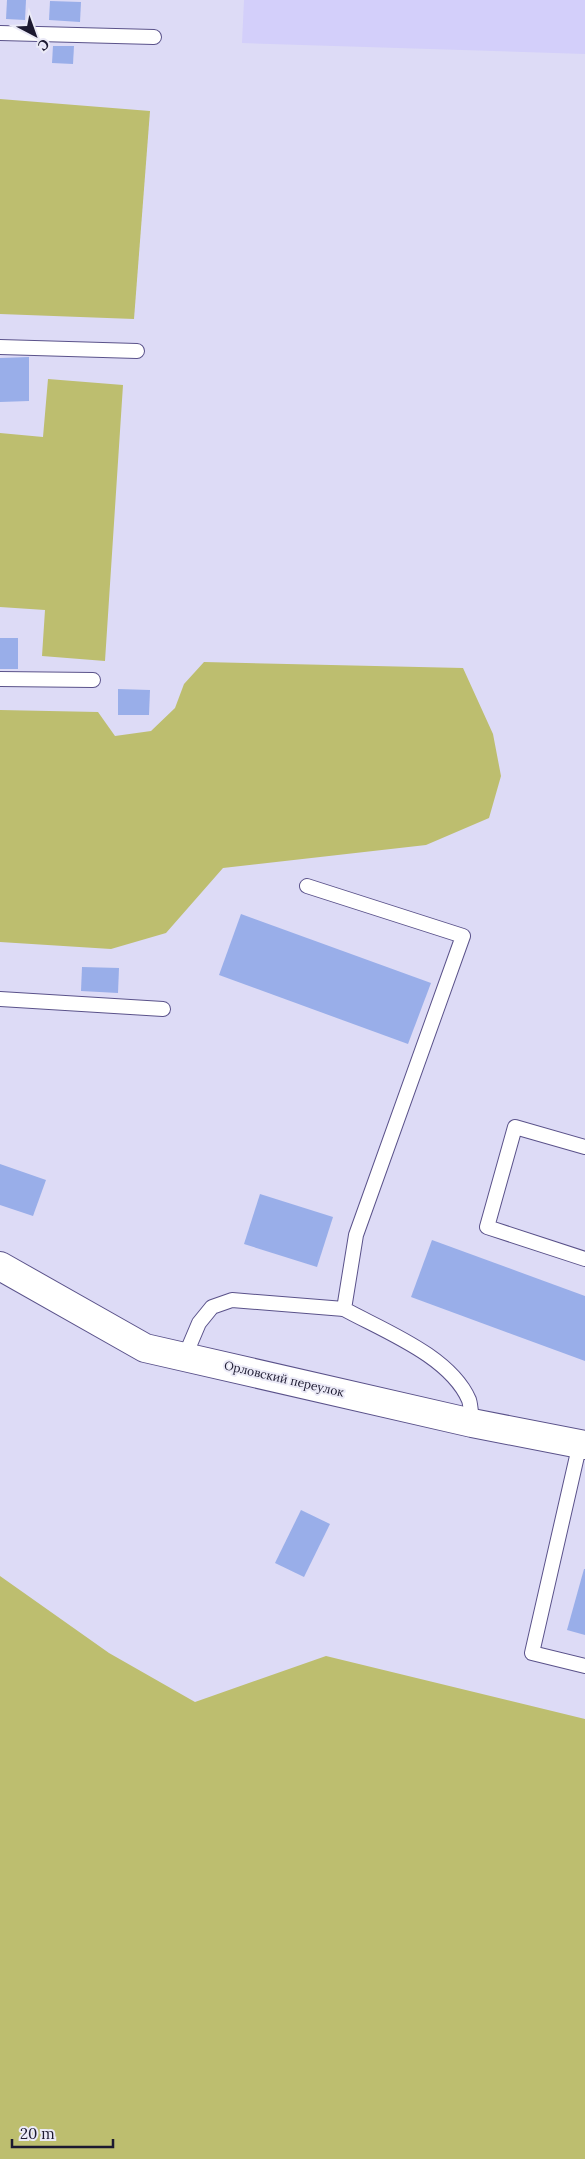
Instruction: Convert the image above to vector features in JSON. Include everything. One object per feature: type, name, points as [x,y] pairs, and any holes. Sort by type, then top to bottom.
[{"type":"street","name":"Орловский переулок","points":[[0,1266],[145,1348],[472,1423],[583,1444]]},
{"type":"lane","points":[[0,33],[154,37]]},
{"type":"lane","points":[[0,347],[137,351]]},
{"type":"lane","points":[[0,679],[93,680]]},
{"type":"lane","points":[[307,886],[463,936],[356,1235],[344,1309]]},
{"type":"lane","points":[[0,999],[163,1009]]},
{"type":"lane","points":[[585,1147],[516,1127],[488,1227],[585,1259]]},
{"type":"lane","points":[[185,1356],[199,1324],[212,1307],[232,1300],[344,1309],[436,1360],[458,1383],[469,1401],[472,1423]]},
{"type":"lane","points":[[583,1444],[532,1653],[585,1666]]},
{"type":"shaded area","points":[[244,0],[585,0],[585,54],[242,43]]},
{"type":"shaded area","points":[[0,99],[150,111],[134,319],[0,314]]},
{"type":"shaded area","points":[[48,379],[123,385],[105,661],[42,656],[45,610],[0,607],[0,433],[43,437]]},
{"type":"shaded area","points":[[204,662],[463,668],[493,734],[501,776],[489,818],[426,845],[223,868],[166,933],[111,949],[0,942],[0,710],[98,712],[115,736],[151,731],[175,708],[184,684]]},
{"type":"shaded area","points":[[0,1576],[109,1653],[195,1702],[326,1656],[585,1719],[585,2159],[0,2159]]},
{"type":"building","points":[[7,0],[26,0],[25,20],[6,19]]},
{"type":"building","points":[[50,1],[81,2],[80,22],[49,20]]},
{"type":"building","points":[[53,46],[74,46],[73,64],[52,63]]},
{"type":"building","points":[[29,357],[29,401],[0,402],[0,358]]},
{"type":"building","points":[[0,638],[18,638],[18,669],[0,669]]},
{"type":"building","points":[[118,689],[150,690],[149,715],[118,715]]},
{"type":"building","points":[[241,914],[431,983],[408,1044],[219,975]]},
{"type":"building","points":[[82,967],[119,968],[118,993],[81,991]]},
{"type":"building","points":[[0,1164],[46,1180],[33,1216],[0,1205]]},
{"type":"building","points":[[260,1194],[333,1217],[317,1267],[244,1244]]},
{"type":"building","points":[[432,1240],[585,1296],[585,1361],[411,1297]]},
{"type":"building","points":[[301,1510],[330,1524],[304,1577],[275,1563]]},
{"type":"building","points":[[585,1569],[585,1635],[567,1630]]}]
